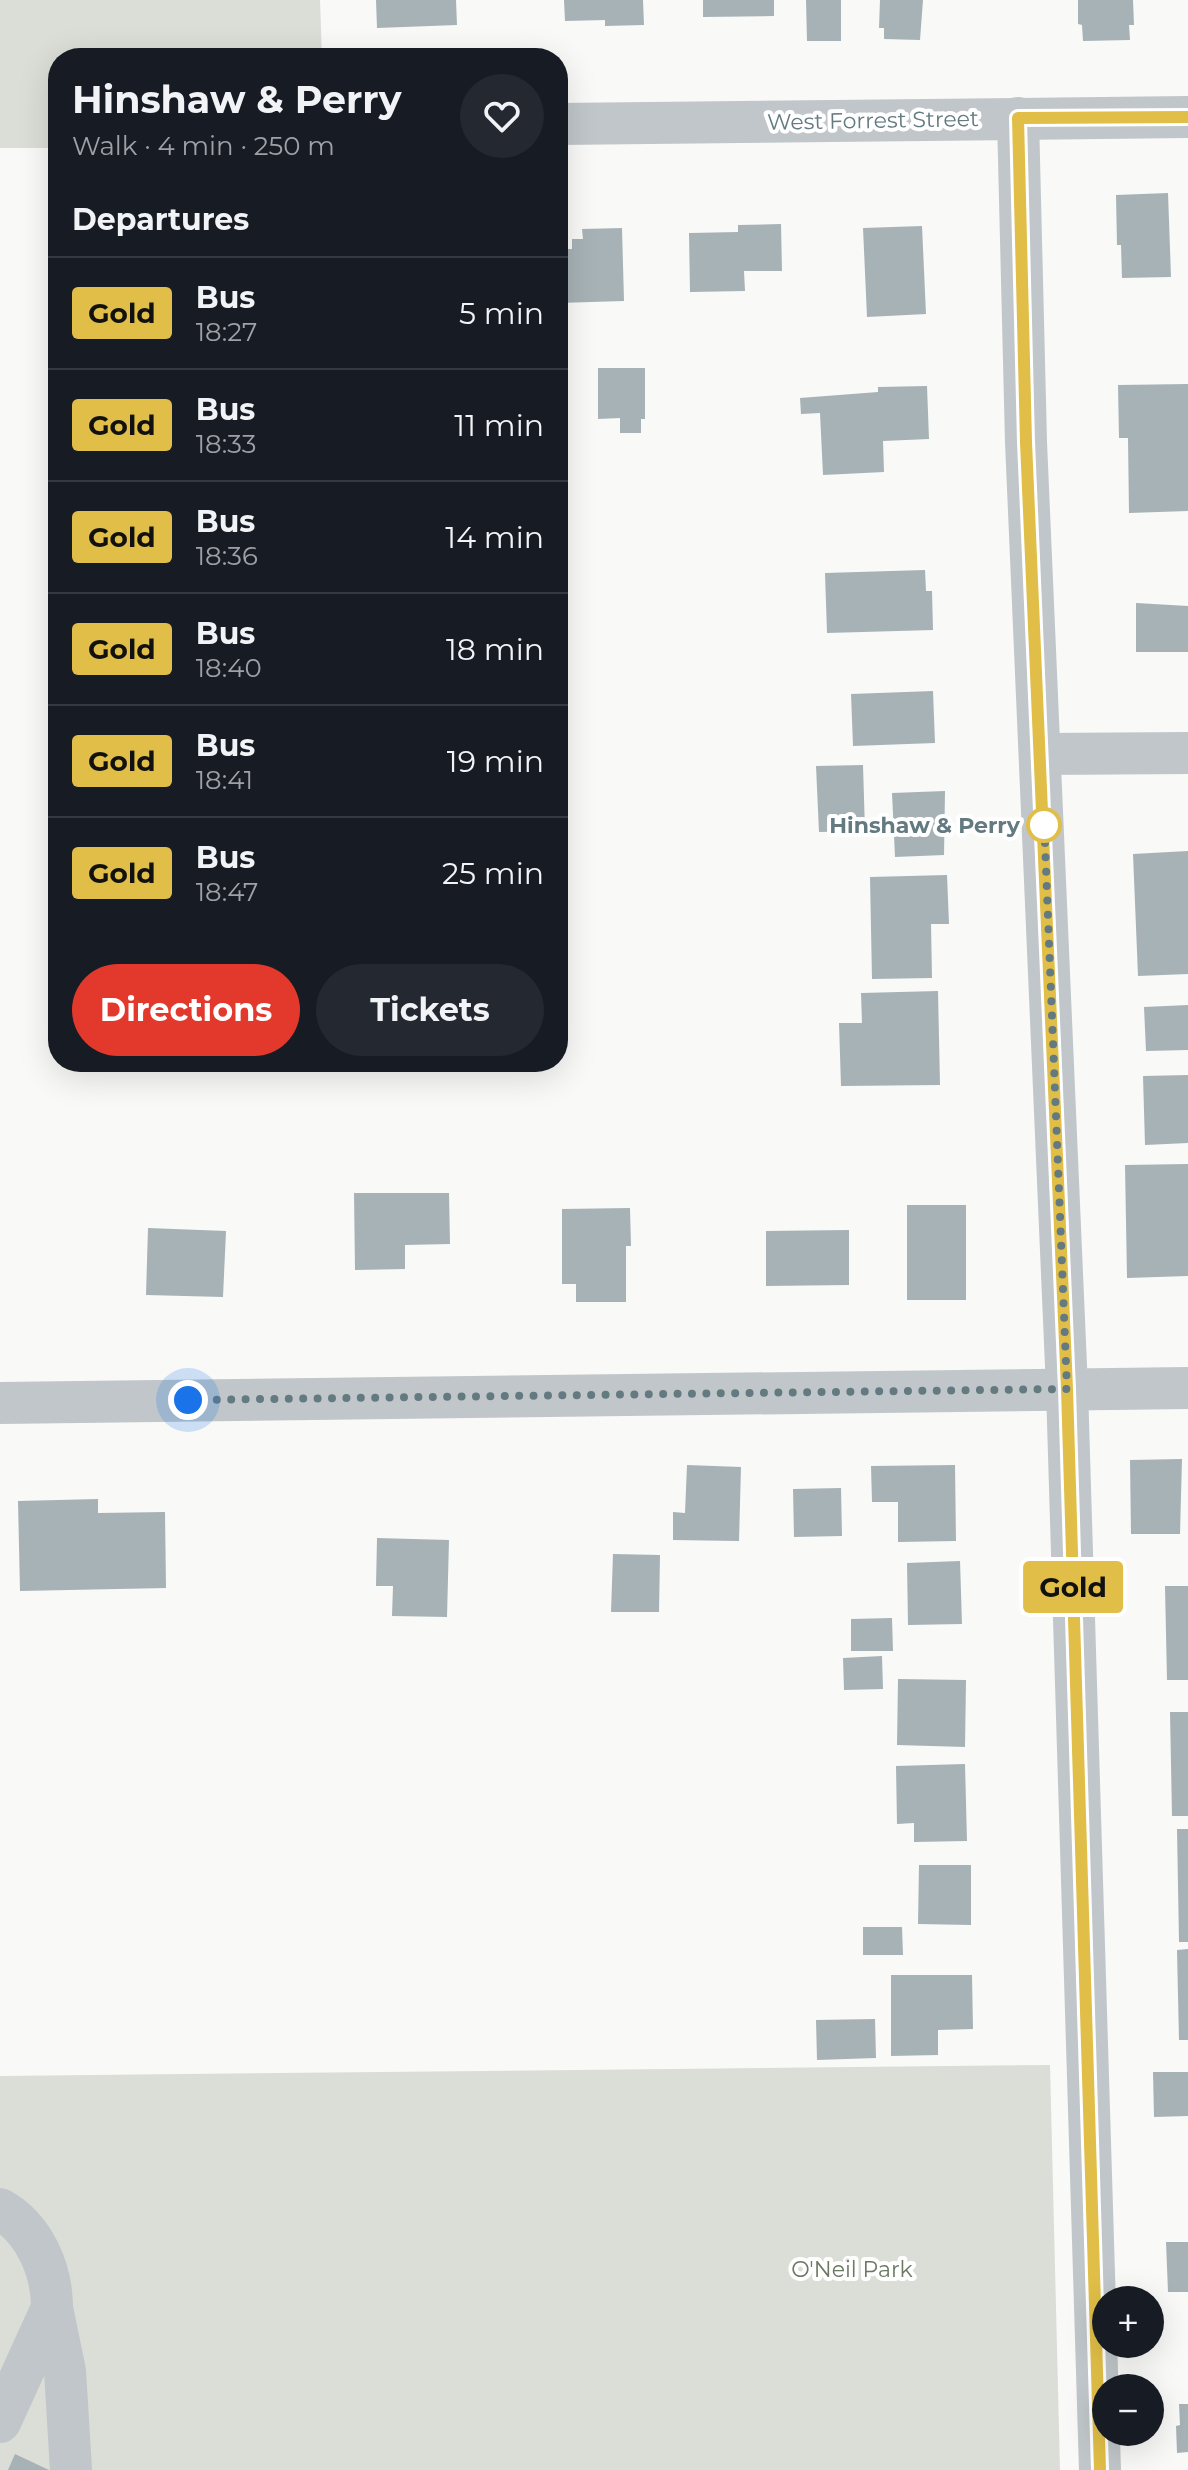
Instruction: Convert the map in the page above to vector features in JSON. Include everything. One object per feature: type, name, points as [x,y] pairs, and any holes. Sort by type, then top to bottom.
[{"type":"street","name":"West Forrest Street","points":[[568,124],[1188,117]]},
{"type":"street","points":[[1018,118],[1026,442],[1067,1389],[1100,2470]]},
{"type":"street","points":[[1041,754],[1188,753]]},
{"type":"street","points":[[0,1403],[1188,1388]]},
{"type":"street","points":[[0,2209],[15,2217],[42,2257],[52,2293],[52,2308],[65,2371],[71,2470]]},
{"type":"street","points":[[0,2422],[52,2308]]},
{"type":"green space","points":[[0,0],[320,0],[322,48],[48,48],[48,148],[0,148]]},
{"type":"green space","name":"O'Neil Park","points":[[1050,2065],[1060,2470],[0,2470],[0,2076]]},
{"type":"building","points":[[376,0],[456,0],[457,25],[377,28]]},
{"type":"building","points":[[564,0],[643,0],[644,25],[605,26],[605,20],[565,21]]},
{"type":"building","points":[[703,0],[774,0],[774,16],[703,17]]},
{"type":"building","points":[[806,0],[841,0],[841,41],[807,41]]},
{"type":"building","points":[[880,0],[923,0],[920,40],[884,39],[884,28],[879,28]]},
{"type":"building","points":[[1078,0],[1133,0],[1134,25],[1129,25],[1130,40],[1083,41],[1082,25],[1078,24]]},
{"type":"building","points":[[1168,193],[1171,277],[1122,278],[1121,245],[1117,245],[1116,195]]},
{"type":"building","points":[[781,224],[782,271],[744,271],[745,291],[690,292],[689,233],[738,232],[738,225]]},
{"type":"building","points":[[922,226],[926,314],[867,317],[863,228]]},
{"type":"building","points":[[622,228],[624,301],[568,303],[568,249],[572,249],[572,239],[583,239],[582,229]]},
{"type":"building","points":[[598,368],[645,368],[645,419],[641,419],[641,433],[620,433],[620,418],[598,419]]},
{"type":"building","points":[[1188,384],[1188,511],[1129,513],[1128,438],[1119,438],[1118,385]]},
{"type":"building","points":[[927,386],[929,439],[883,441],[884,472],[823,475],[820,413],[801,414],[800,398],[878,392],[878,387]]},
{"type":"building","points":[[925,570],[926,591],[932,591],[933,630],[827,633],[825,573]]},
{"type":"building","points":[[1136,603],[1188,606],[1188,652],[1136,652]]},
{"type":"building","points":[[933,691],[935,743],[853,746],[851,694]]},
{"type":"building","points":[[863,765],[865,831],[819,832],[816,766]]},
{"type":"building","points":[[945,791],[944,855],[895,857],[892,793]]},
{"type":"building","points":[[1188,851],[1188,974],[1138,976],[1133,854]]},
{"type":"building","points":[[947,875],[949,924],[931,924],[932,978],[872,979],[870,877]]},
{"type":"building","points":[[938,991],[940,1085],[841,1086],[839,1023],[862,1023],[861,993]]},
{"type":"building","points":[[1188,1005],[1188,1050],[1146,1051],[1144,1007]]},
{"type":"building","points":[[1188,1075],[1188,1143],[1145,1145],[1143,1076]]},
{"type":"building","points":[[1188,1164],[1188,1276],[1127,1278],[1125,1165]]},
{"type":"building","points":[[354,1193],[449,1193],[450,1244],[405,1245],[405,1269],[355,1270]]},
{"type":"building","points":[[907,1205],[966,1205],[966,1300],[907,1300]]},
{"type":"building","points":[[630,1208],[631,1246],[626,1246],[626,1302],[576,1302],[576,1284],[562,1284],[562,1209]]},
{"type":"building","points":[[148,1228],[226,1231],[223,1297],[146,1295]]},
{"type":"building","points":[[849,1230],[849,1285],[766,1286],[766,1231]]},
{"type":"building","points":[[1182,1459],[1180,1534],[1131,1534],[1130,1460]]},
{"type":"building","points":[[687,1465],[741,1467],[739,1541],[673,1540],[673,1512],[685,1513]]},
{"type":"building","points":[[955,1465],[956,1541],[898,1542],[898,1502],[872,1502],[871,1466]]},
{"type":"building","points":[[841,1488],[842,1536],[794,1537],[793,1489]]},
{"type":"building","points":[[98,1499],[98,1513],[165,1512],[166,1588],[20,1591],[18,1501]]},
{"type":"building","points":[[377,1538],[449,1540],[447,1617],[392,1616],[393,1586],[376,1586]]},
{"type":"building","points":[[613,1554],[660,1555],[659,1612],[611,1612]]},
{"type":"building","points":[[960,1561],[962,1624],[908,1625],[907,1563]]},
{"type":"building","points":[[1165,1586],[1188,1586],[1188,1680],[1167,1680]]},
{"type":"building","points":[[892,1618],[893,1651],[851,1651],[851,1619]]},
{"type":"building","points":[[882,1656],[883,1689],[844,1690],[843,1658]]},
{"type":"building","points":[[898,1679],[966,1680],[965,1747],[897,1745]]},
{"type":"building","points":[[1170,1712],[1188,1712],[1188,1816],[1172,1816]]},
{"type":"building","points":[[965,1764],[967,1841],[914,1842],[914,1823],[897,1824],[896,1766]]},
{"type":"building","points":[[1177,1829],[1188,1829],[1188,1942],[1179,1942]]},
{"type":"building","points":[[919,1865],[971,1865],[971,1925],[918,1924]]},
{"type":"building","points":[[863,1927],[902,1927],[903,1955],[863,1955]]},
{"type":"building","points":[[1188,1949],[1188,2040],[1179,2040],[1177,1950]]},
{"type":"building","points":[[891,1975],[972,1975],[973,2029],[938,2030],[938,2055],[891,2056]]},
{"type":"building","points":[[875,2019],[876,2058],[817,2060],[816,2020]]},
{"type":"building","points":[[1153,2072],[1188,2072],[1188,2116],[1154,2117]]},
{"type":"building","points":[[1166,2242],[1188,2242],[1188,2292],[1168,2292]]},
{"type":"building","points":[[1179,2404],[1188,2404],[1188,2452],[1177,2453],[1176,2426],[1180,2425]]},
{"type":"building","points":[[15,2454],[49,2470],[8,2470]]},
{"type":"bus line","name":"Gold","points":[[1100,2470],[1067,1389],[1026,442],[1018,118],[1188,117]]},
{"type":"place","name":"Hinshaw & Perry","points":[[1044,825]]},
{"type":"route","points":[[188,1400],[1067,1389],[1044,818],[1044,825]]}]
